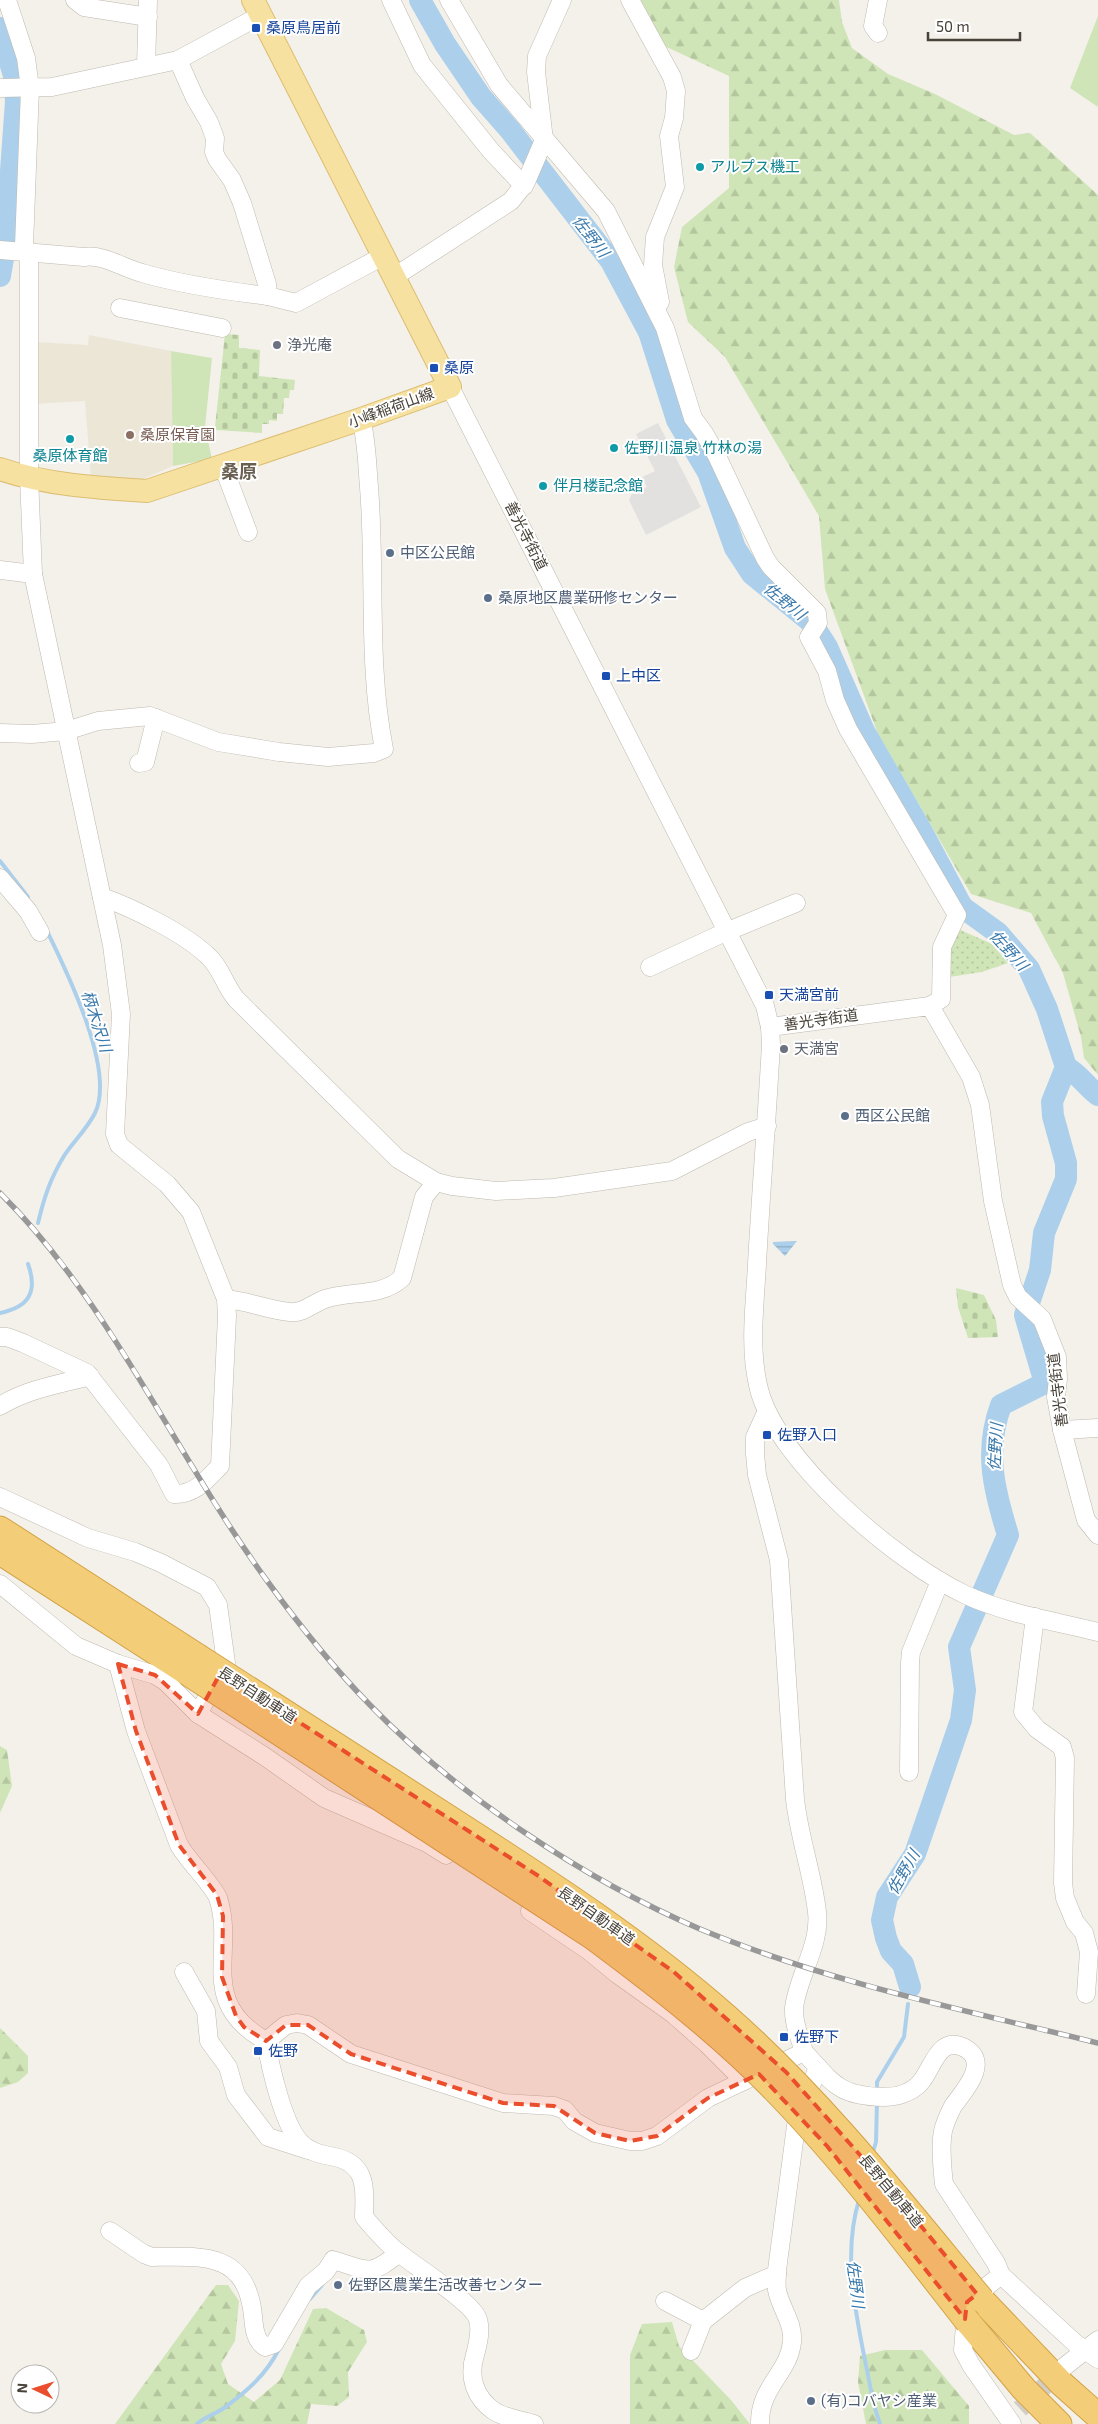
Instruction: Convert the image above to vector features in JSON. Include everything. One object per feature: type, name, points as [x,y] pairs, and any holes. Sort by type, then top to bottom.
[{"type":"highway","name":"長野自動車道","points":[[0,1529],[192,1665],[593,1937],[658,1984],[767,2082],[821,2139],[880,2209],[968,2322],[1024,2389],[1059,2424]]},
{"type":"highway","name":"長野自動車道","points":[[0,1552],[192,1665],[537,1875],[606,1922],[674,1972],[728,2018],[842,2131],[982,2300],[1055,2378],[1098,2416]]},
{"type":"main road","name":"小峰稲荷山線","points":[[0,469],[29,477],[147,491],[361,419],[450,386],[257,7]]},
{"type":"street","points":[[0,1337],[7,1337],[23,1343],[90,1376],[159,1465],[174,1494],[189,1493],[203,1484],[220,1466],[222,1460],[226,1299],[190,1212],[167,1184],[119,1145],[115,1134],[121,1014],[112,945],[33,574],[24,253],[28,88],[26,58],[7,0]]},
{"type":"street","points":[[75,0],[84,7],[148,9],[146,66]]},
{"type":"street","points":[[391,0],[422,65],[491,151],[525,184]]},
{"type":"street","points":[[449,0],[499,85],[543,142],[606,211],[665,328],[693,418],[716,454],[765,558],[771,567],[817,613],[814,630],[835,700],[848,729],[957,915],[942,947],[941,999],[930,1006]]},
{"type":"street","points":[[394,278],[510,201],[525,184],[543,142],[536,72],[537,56],[562,0]]},
{"type":"street","points":[[630,0],[668,69],[676,91],[674,118],[669,136],[675,187],[655,237],[653,265],[660,302],[656,310]]},
{"type":"street","points":[[878,0],[873,26],[878,34]]},
{"type":"street","points":[[2,88],[52,87],[178,60],[257,7]]},
{"type":"street","points":[[178,60],[195,98],[209,122],[215,138],[214,152],[217,160],[232,180],[242,203],[267,284],[268,296]]},
{"type":"street","points":[[0,250],[84,257],[93,256],[142,273],[226,291],[268,296],[296,303],[383,256]]},
{"type":"street","points":[[120,308],[222,328]]},
{"type":"street","name":"善光寺街道","points":[[450,386],[728,931],[765,1006],[770,1027],[930,1006],[971,1077],[980,1104],[993,1201],[1012,1285],[1018,1298],[1038,1313],[1057,1357],[1058,1379],[1056,1397],[1062,1430],[1086,1520],[1098,1535]]},
{"type":"street","points":[[0,733],[32,734],[66,731],[98,721],[150,716],[218,742],[302,755],[328,757],[374,753],[384,750],[379,723],[374,627],[372,527],[361,419]]},
{"type":"street","points":[[223,466],[248,532]]},
{"type":"street","points":[[0,570],[33,574]]},
{"type":"street","points":[[139,763],[145,762],[156,718]]},
{"type":"street","points":[[0,878],[28,911],[40,932]]},
{"type":"street","points":[[102,897],[129,908],[193,943],[211,958],[227,988],[236,999],[346,1110],[398,1160],[436,1182],[496,1191],[554,1188],[672,1172],[748,1132],[767,1126]]},
{"type":"street","points":[[650,967],[728,931],[796,903]]},
{"type":"street","points":[[770,1027],[767,1126],[754,1318],[758,1385],[766,1413],[788,1448],[824,1487],[894,1551],[940,1581],[966,1595],[1035,1617],[1098,1632]]},
{"type":"street","points":[[226,1299],[245,1301],[291,1312],[305,1310],[326,1298],[360,1294],[392,1286],[402,1278],[424,1197],[436,1182]]},
{"type":"street","points":[[4,1401],[90,1376]]},
{"type":"street","points":[[766,1413],[755,1437],[757,1475],[779,1560],[795,1799],[798,1825],[817,1912],[815,1940],[794,2007],[794,2021],[804,2052],[835,2084],[850,2094],[894,2097],[907,2092],[920,2082],[940,2050],[948,2046],[966,2048],[975,2063],[973,2077],[969,2087],[953,2106],[943,2132],[942,2168],[944,2184],[996,2263],[1001,2275],[1075,2343],[1094,2350]]},
{"type":"street","points":[[1062,1430],[1098,1428]]},
{"type":"street","points":[[0,1497],[88,1538],[134,1552],[161,1563],[207,1587],[218,1605],[226,1663],[198,1714]]},
{"type":"street","points":[[910,1772],[911,1652],[940,1581]]},
{"type":"street","points":[[0,1584],[76,1646],[118,1664],[155,1675],[165,1681],[198,1714],[264,1756],[324,1798],[427,1843],[532,1912],[590,1951],[617,1974],[673,2014],[707,2044],[744,2081]]},
{"type":"street","points":[[1035,1617],[1023,1712],[1037,1730],[1062,1747],[1065,1758],[1063,1883],[1065,1898],[1075,1922],[1091,1932],[1086,1994]]},
{"type":"street","points":[[118,1664],[136,1731],[180,1845],[187,1860],[217,1895],[223,1916],[221,1964],[225,1992],[236,2016],[244,2027],[266,2041],[269,2061],[286,2117],[292,2132],[308,2150]]},
{"type":"street","points":[[184,1972],[206,2011],[209,2041],[228,2067],[236,2096],[268,2137],[341,2158],[352,2163],[361,2174],[364,2189],[364,2217],[400,2253],[468,2304],[478,2318],[479,2335],[472,2363],[472,2376],[474,2389],[482,2401],[495,2412],[534,2424]]},
{"type":"street","points":[[266,2041],[286,2024],[308,2024],[351,2054],[504,2103],[554,2106],[565,2110],[574,2121],[595,2133],[630,2141],[657,2136],[708,2098],[804,2052]]},
{"type":"street","points":[[760,2424],[760,2412],[766,2393],[790,2355],[791,2327],[777,2290],[777,2274],[796,2126],[818,2067]]},
{"type":"street","points":[[110,2231],[144,2254],[152,2256],[200,2256],[230,2267],[249,2291],[256,2337],[265,2347],[274,2344],[308,2286],[326,2271],[333,2260],[367,2270],[377,2270],[400,2253]]},
{"type":"street","points":[[691,2351],[703,2320],[745,2288],[777,2274]]},
{"type":"street","points":[[1001,2275],[967,2302],[963,2350],[1001,2411],[1014,2418]]},
{"type":"street","points":[[665,2301],[703,2320]]},
{"type":"street","points":[[1064,2368],[1094,2350]]},
{"type":"highlighted area","points":[[118,1664],[155,1675],[198,1714],[221,1672],[537,1875],[674,1972],[786,2072],[893,2192],[977,2294],[967,2302],[965,2319],[827,2146],[759,2074],[708,2098],[657,2136],[630,2141],[595,2133],[554,2106],[503,2103],[351,2054],[308,2025],[286,2025],[266,2041],[244,2027],[236,2016],[222,1977],[223,1916],[217,1895],[179,1845],[136,1731]]},
{"type":"shaded area","name":"桑原保育園","points":[[89,335],[171,351],[173,466],[143,479],[125,481],[91,477],[85,401],[34,404],[35,342],[88,345]]},
{"type":"shaded area","points":[[658,423],[701,507],[646,535],[629,500],[631,495],[647,487],[642,477],[655,471],[636,434]]},
{"type":"green space","points":[[640,0],[839,0],[842,22],[852,48],[888,74],[935,94],[1014,135],[1030,133],[1098,195],[1098,1075],[1084,1058],[1081,1037],[1063,973],[1031,913],[971,894],[878,734],[825,589],[819,516],[725,357],[688,322],[674,267],[682,227],[729,188],[729,76],[660,44]]},
{"type":"green space","points":[[1098,16],[1098,107],[1070,88]]},
{"type":"green space","points":[[225,334],[239,335],[239,348],[260,350],[259,376],[295,380],[294,390],[290,390],[289,398],[284,398],[283,414],[277,414],[277,421],[269,420],[269,424],[262,424],[262,433],[216,430]]},
{"type":"green space","points":[[171,351],[212,358],[205,427],[212,459],[173,466]]},
{"type":"green space","points":[[956,928],[992,944],[1008,963],[982,972],[943,978]]},
{"type":"green space","points":[[956,1288],[984,1295],[996,1320],[998,1337],[968,1338],[958,1307]]},
{"type":"green space","points":[[0,1746],[7,1750],[12,1786],[0,1813]]},
{"type":"green space","points":[[0,2028],[28,2056],[28,2073],[18,2082],[0,2088]]},
{"type":"green space","points":[[216,2285],[228,2285],[239,2301],[235,2341],[221,2364],[228,2384],[254,2402],[280,2380],[313,2309],[326,2308],[364,2330],[367,2342],[348,2372],[349,2397],[337,2406],[311,2404],[307,2424],[115,2424]]},
{"type":"green space","points":[[672,2322],[679,2346],[731,2400],[750,2424],[630,2424],[630,2355],[642,2324]]},
{"type":"green space","points":[[885,2350],[922,2350],[969,2406],[969,2424],[866,2424],[858,2382],[860,2356]]},
{"type":"water","points":[[797,1241],[785,1256],[773,1244],[773,1242]]},
{"type":"waterway","name":"佐野川","points":[[420,0],[445,44],[481,97],[510,130],[611,261],[649,332],[677,420],[708,472],[735,548],[752,574],[811,622],[827,647],[864,731],[921,830],[962,907],[998,933],[1029,969],[1047,1009],[1066,1067],[1052,1102],[1053,1116],[1066,1163],[1066,1179],[1044,1233],[1040,1270],[1025,1315],[1045,1383],[1001,1405],[993,1438],[992,1454],[995,1486],[1008,1535],[959,1647],[965,1690],[961,1720],[915,1854],[887,1897],[882,1920],[891,1951],[903,1964],[910,1987]]},
{"type":"waterway","points":[[0,28],[14,76],[16,101],[6,241],[0,276]]},
{"type":"waterway","name":"柄木沢川","points":[[0,861],[28,897]]},
{"type":"waterway","name":"柄木沢川","points":[[38,1223],[51,1181],[64,1156],[92,1119],[100,1094],[99,1072],[86,1020],[46,929]]},
{"type":"waterway","points":[[1066,1067],[1098,1095]]},
{"type":"waterway","name":"柄木沢川","points":[[0,1313],[18,1307],[29,1297],[32,1283],[28,1264]]},
{"type":"waterway","name":"佐野川","points":[[877,2093],[877,2082],[904,2037],[908,2004]]},
{"type":"waterway","name":"佐野川","points":[[872,2155],[876,2142],[877,2102]]},
{"type":"waterway","name":"佐野川","points":[[859,2200],[853,2225],[851,2250],[854,2301],[873,2402],[880,2424]]},
{"type":"waterway","points":[[310,2299],[322,2285]]},
{"type":"waterway","points":[[197,2424],[224,2408],[248,2389],[262,2375],[279,2349]]},
{"type":"tunnel","points":[[1020,2409],[1062,2370]]},
{"type":"railway","points":[[0,1193],[40,1236],[76,1283],[109,1331],[235,1534],[304,1630],[370,1705],[404,1738],[482,1803],[524,1832],[612,1886],[656,1909],[748,1948],[797,1965],[896,1994],[1098,2043]]},
{"type":"place","name":"桑原鳥居前","points":[[256,28]]},
{"type":"place","name":"アルプス機工","points":[[700,167]]},
{"type":"place","name":"浄光庵","points":[[277,345]]},
{"type":"place","name":"桑原","points":[[434,368]]},
{"type":"place","name":"桑原保育園","points":[[130,435]]},
{"type":"place","name":"桑原体育館","points":[[70,439]]},
{"type":"place","name":"佐野川温泉 竹林の湯","points":[[614,448]]},
{"type":"place","name":"伴月楼記念館","points":[[543,486]]},
{"type":"place","name":"中区公民館","points":[[390,553]]},
{"type":"place","name":"桑原地区農業研修センター","points":[[488,598]]},
{"type":"place","name":"上中区","points":[[606,676]]},
{"type":"place","name":"天満宮前","points":[[769,995]]},
{"type":"place","name":"天満宮","points":[[784,1049]]},
{"type":"place","name":"西区公民館","points":[[845,1116]]},
{"type":"place","name":"佐野入口","points":[[767,1435]]},
{"type":"place","name":"佐野下","points":[[784,2037]]},
{"type":"place","name":"佐野","points":[[258,2051]]},
{"type":"place","name":"佐野区農業生活改善センター","points":[[338,2285]]},
{"type":"place","name":"(有)コバヤシ産業","points":[[811,2401]]},
{"type":"district","name":"桑原","points":[[239,472]]}]
